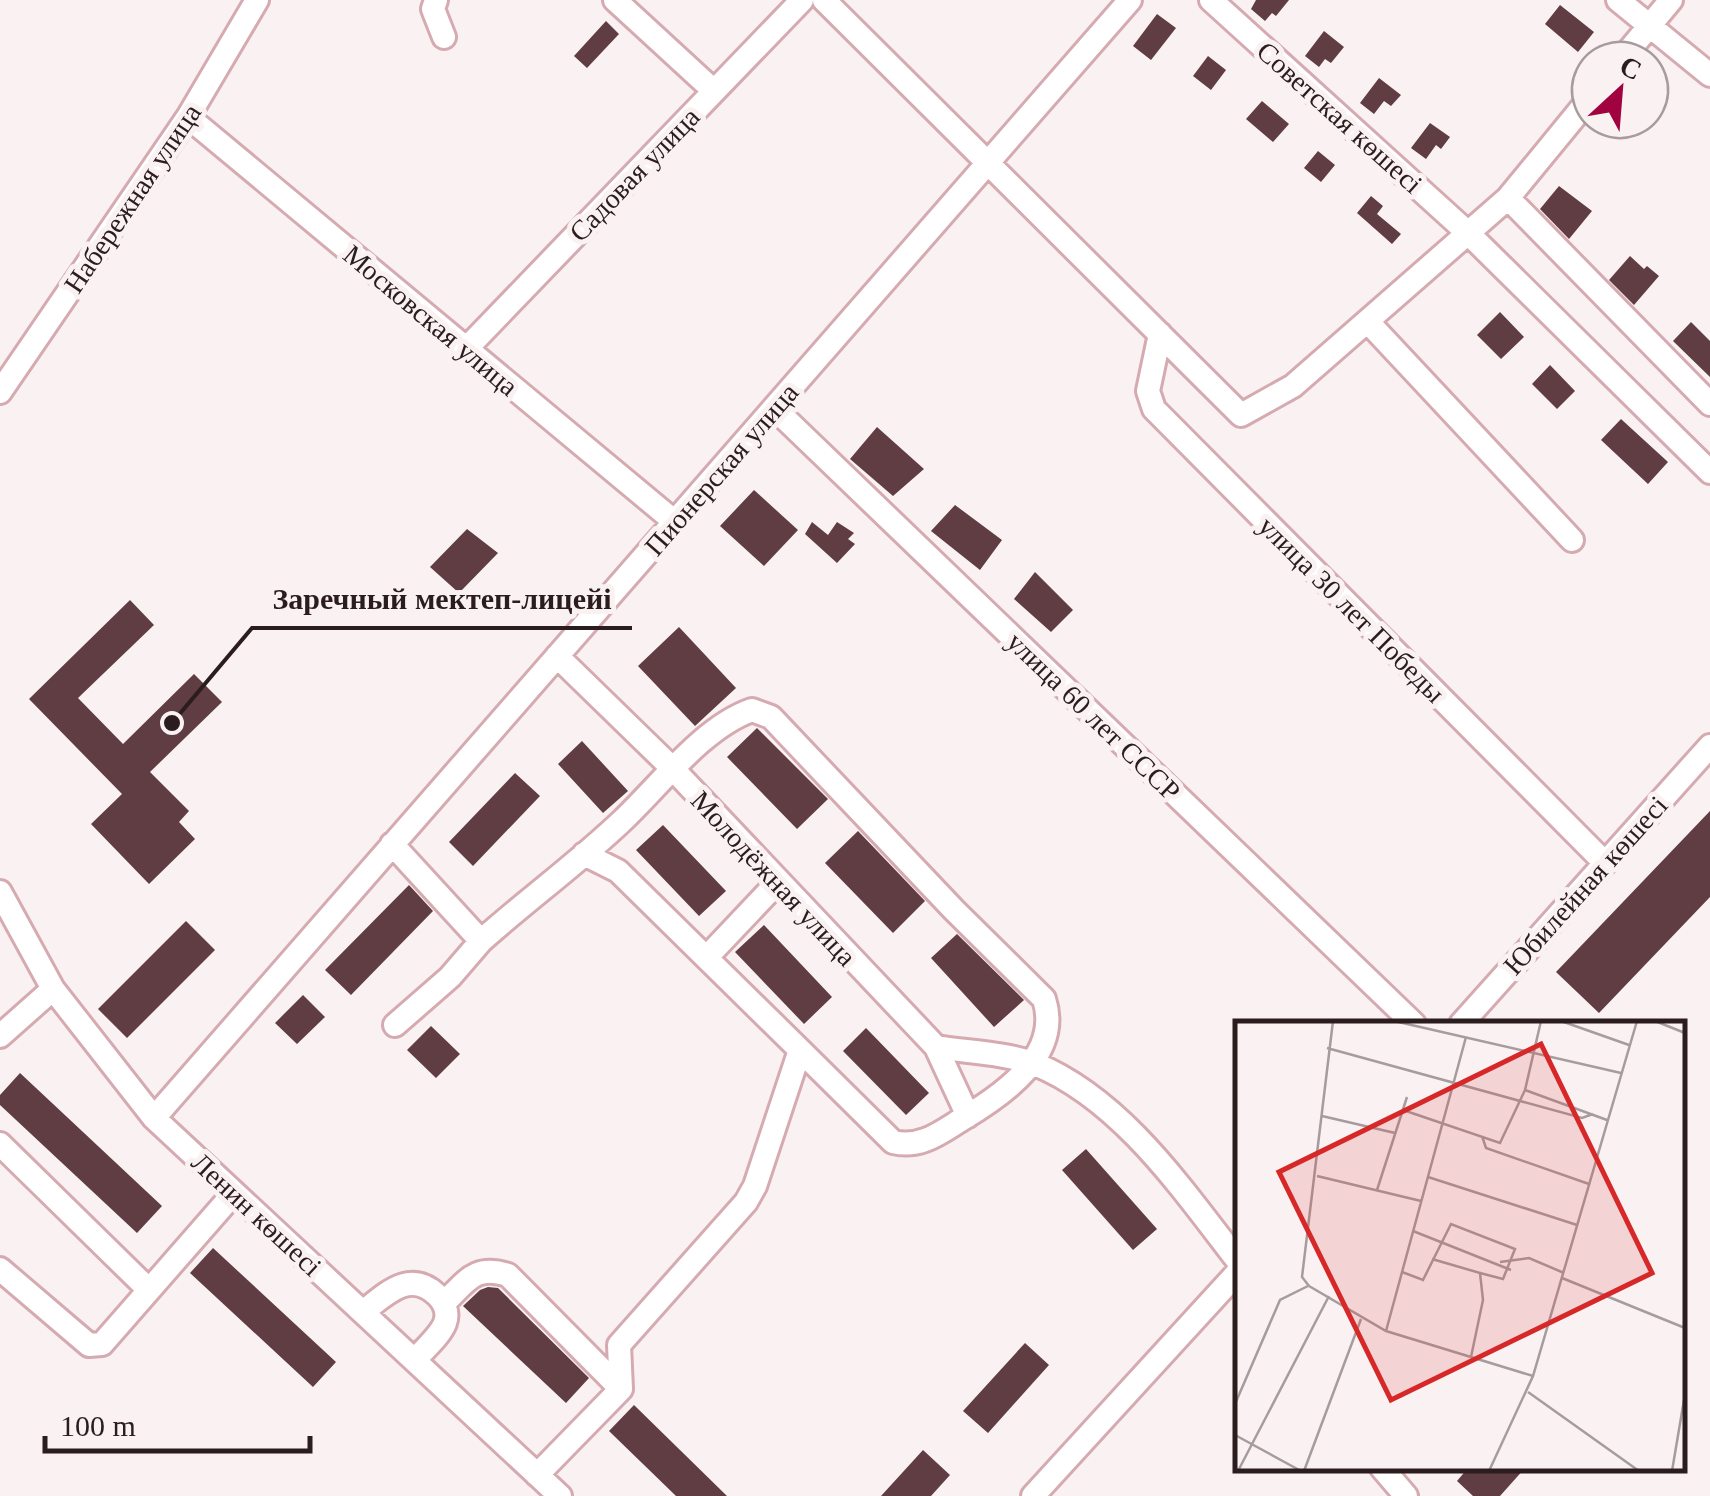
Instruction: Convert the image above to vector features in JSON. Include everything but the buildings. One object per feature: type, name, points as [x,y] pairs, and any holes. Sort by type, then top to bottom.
[{"type":"street","name":"Набережная улица","points":[[0,392],[188,118],[257,0]]},
{"type":"street","points":[[436,0],[432,8],[444,37]]},
{"type":"street","points":[[615,0],[714,91]]},
{"type":"street","name":"Садовая улица","points":[[466,348],[802,0]]},
{"type":"street","points":[[824,0],[1241,415],[1294,386],[1368,324],[1508,198],[1570,122]]},
{"type":"street","name":"Пионерская улица","points":[[154,1118],[1130,0]]},
{"type":"street","name":"Советская көшесі","points":[[1211,0],[1468,233],[1710,472]]},
{"type":"street","points":[[1618,0],[1710,75]]},
{"type":"street","points":[[1638,40],[1671,0]]},
{"type":"street","name":"Московская улица","points":[[188,118],[674,522]]},
{"type":"street","points":[[1508,198],[1710,404]]},
{"type":"street","points":[[1368,324],[1572,540]]},
{"type":"street","name":"улица 30 лет Победы","points":[[1160,334],[1148,391],[1154,410],[1605,864]]},
{"type":"street","name":"улица 60 лет СССР","points":[[774,408],[1411,1021]]},
{"type":"street","name":"Молодёжная улица","points":[[557,656],[673,769],[936,1047],[968,1116]]},
{"type":"street","points":[[395,1024],[450,977],[482,942],[622,821],[673,769],[734,716],[752,710],[771,718],[1044,999],[1050,1015],[1047,1033],[1019,1080],[925,1142],[906,1146],[893,1142],[618,870],[584,854]]},
{"type":"street","name":"Юбилейная көшесі","points":[[1463,1021],[1710,746]]},
{"type":"street","points":[[618,870],[622,821]]},
{"type":"street","points":[[392,844],[482,942]]},
{"type":"street","points":[[707,957],[777,882]]},
{"type":"street","name":"Ленин көшесі","points":[[0,892],[53,989],[154,1118],[560,1496]]},
{"type":"street","points":[[0,1036],[53,989]]},
{"type":"street","points":[[936,1047],[1031,1062],[1098,1099],[1180,1186],[1235,1257]]},
{"type":"street","points":[[537,1475],[621,1389],[620,1345],[746,1202],[800,1050]]},
{"type":"street","points":[[0,1144],[150,1290]]},
{"type":"street","points":[[0,1268],[88,1345],[102,1344],[234,1192]]},
{"type":"street","points":[[444,1302],[479,1271],[508,1275],[621,1389]]},
{"type":"street","points":[[363,1312],[402,1284],[427,1286],[444,1302],[444,1326],[415,1360]]},
{"type":"street","points":[[1033,1496],[1232,1290]]},
{"type":"street","points":[[1385,1471],[1406,1496]]},
{"type":"place","name":"Заречный мектеп-лицейі","points":[[172,723]]}]
